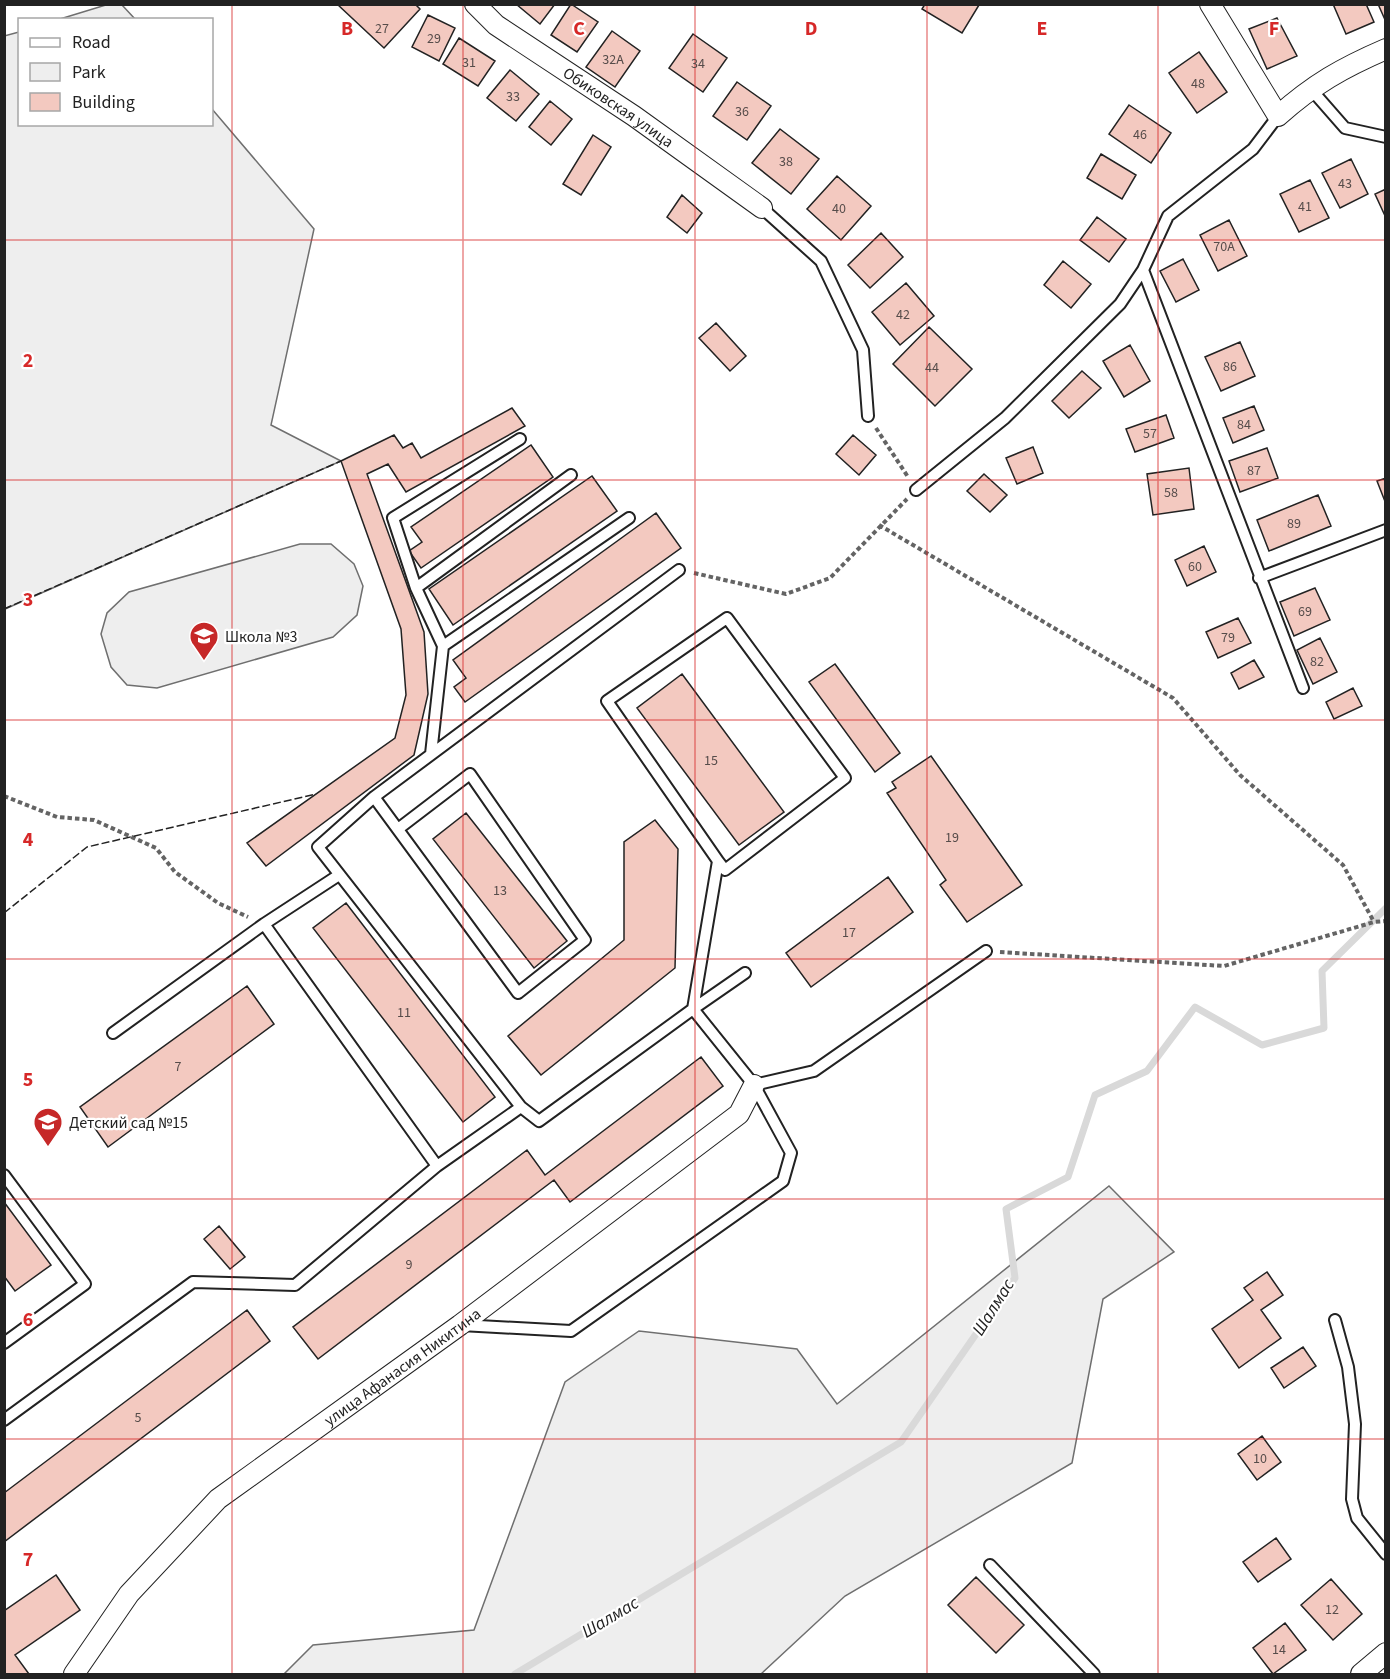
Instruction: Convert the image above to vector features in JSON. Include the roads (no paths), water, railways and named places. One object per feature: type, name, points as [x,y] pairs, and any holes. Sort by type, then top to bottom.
[{"type":"street","name":"Обиковская улица","points":[[475,4],[496,25],[634,116],[762,208]]},
{"type":"street","points":[[1210,4],[1278,116],[1310,88],[1348,65],[1386,49]]},
{"type":"street","name":"улица Афанасия Никитина","points":[[74,1674],[129,1594],[218,1499],[460,1325],[740,1114],[754,1085]]},
{"type":"street","points":[[1361,1674],[1386,1653]]},
{"type":"lane","points":[[1310,88],[1345,128],[1386,137]]},
{"type":"lane","points":[[916,490],[1005,418],[1120,304],[1143,270],[1168,216],[1253,149],[1278,116]]},
{"type":"lane","points":[[762,208],[821,261],[863,350],[868,416]]},
{"type":"lane","points":[[1143,270],[1303,688]]},
{"type":"lane","points":[[431,754],[443,646],[416,588],[393,518],[520,439]]},
{"type":"lane","points":[[416,588],[571,475]]},
{"type":"lane","points":[[443,646],[629,518]]},
{"type":"lane","points":[[1259,578],[1386,530]]},
{"type":"lane","points":[[679,570],[374,797],[318,847],[521,1107],[539,1121],[746,973]]},
{"type":"lane","points":[[460,1325],[571,1331],[783,1181],[791,1153],[754,1085],[693,1009],[718,861],[607,701],[728,618],[845,778],[725,870],[718,861]]},
{"type":"lane","points":[[374,797],[518,993],[585,940],[470,774],[398,829]]},
{"type":"lane","points":[[113,1033],[264,924],[339,875]]},
{"type":"lane","points":[[264,924],[437,1167]]},
{"type":"lane","points":[[754,1085],[814,1071],[986,951]]},
{"type":"lane","points":[[4,1420],[193,1282],[295,1285],[437,1167],[521,1107]]},
{"type":"lane","points":[[4,1175],[85,1284],[4,1343]]},
{"type":"lane","points":[[1335,1320],[1348,1367],[1355,1424],[1352,1498],[1357,1518],[1386,1554]]},
{"type":"lane","points":[[990,1565],[1094,1674]]},
{"type":"waterway","name":"Шалмас","points":[[515,1674],[901,1442],[1015,1278],[1006,1209],[1068,1177],[1095,1095],[1147,1071],[1195,1007],[1262,1045],[1324,1028],[1322,971],[1386,908]]},
{"type":"place","name":"Школа №3","points":[[204,662]]},
{"type":"place","name":"Детский сад №15","points":[[48,1148]]}]
